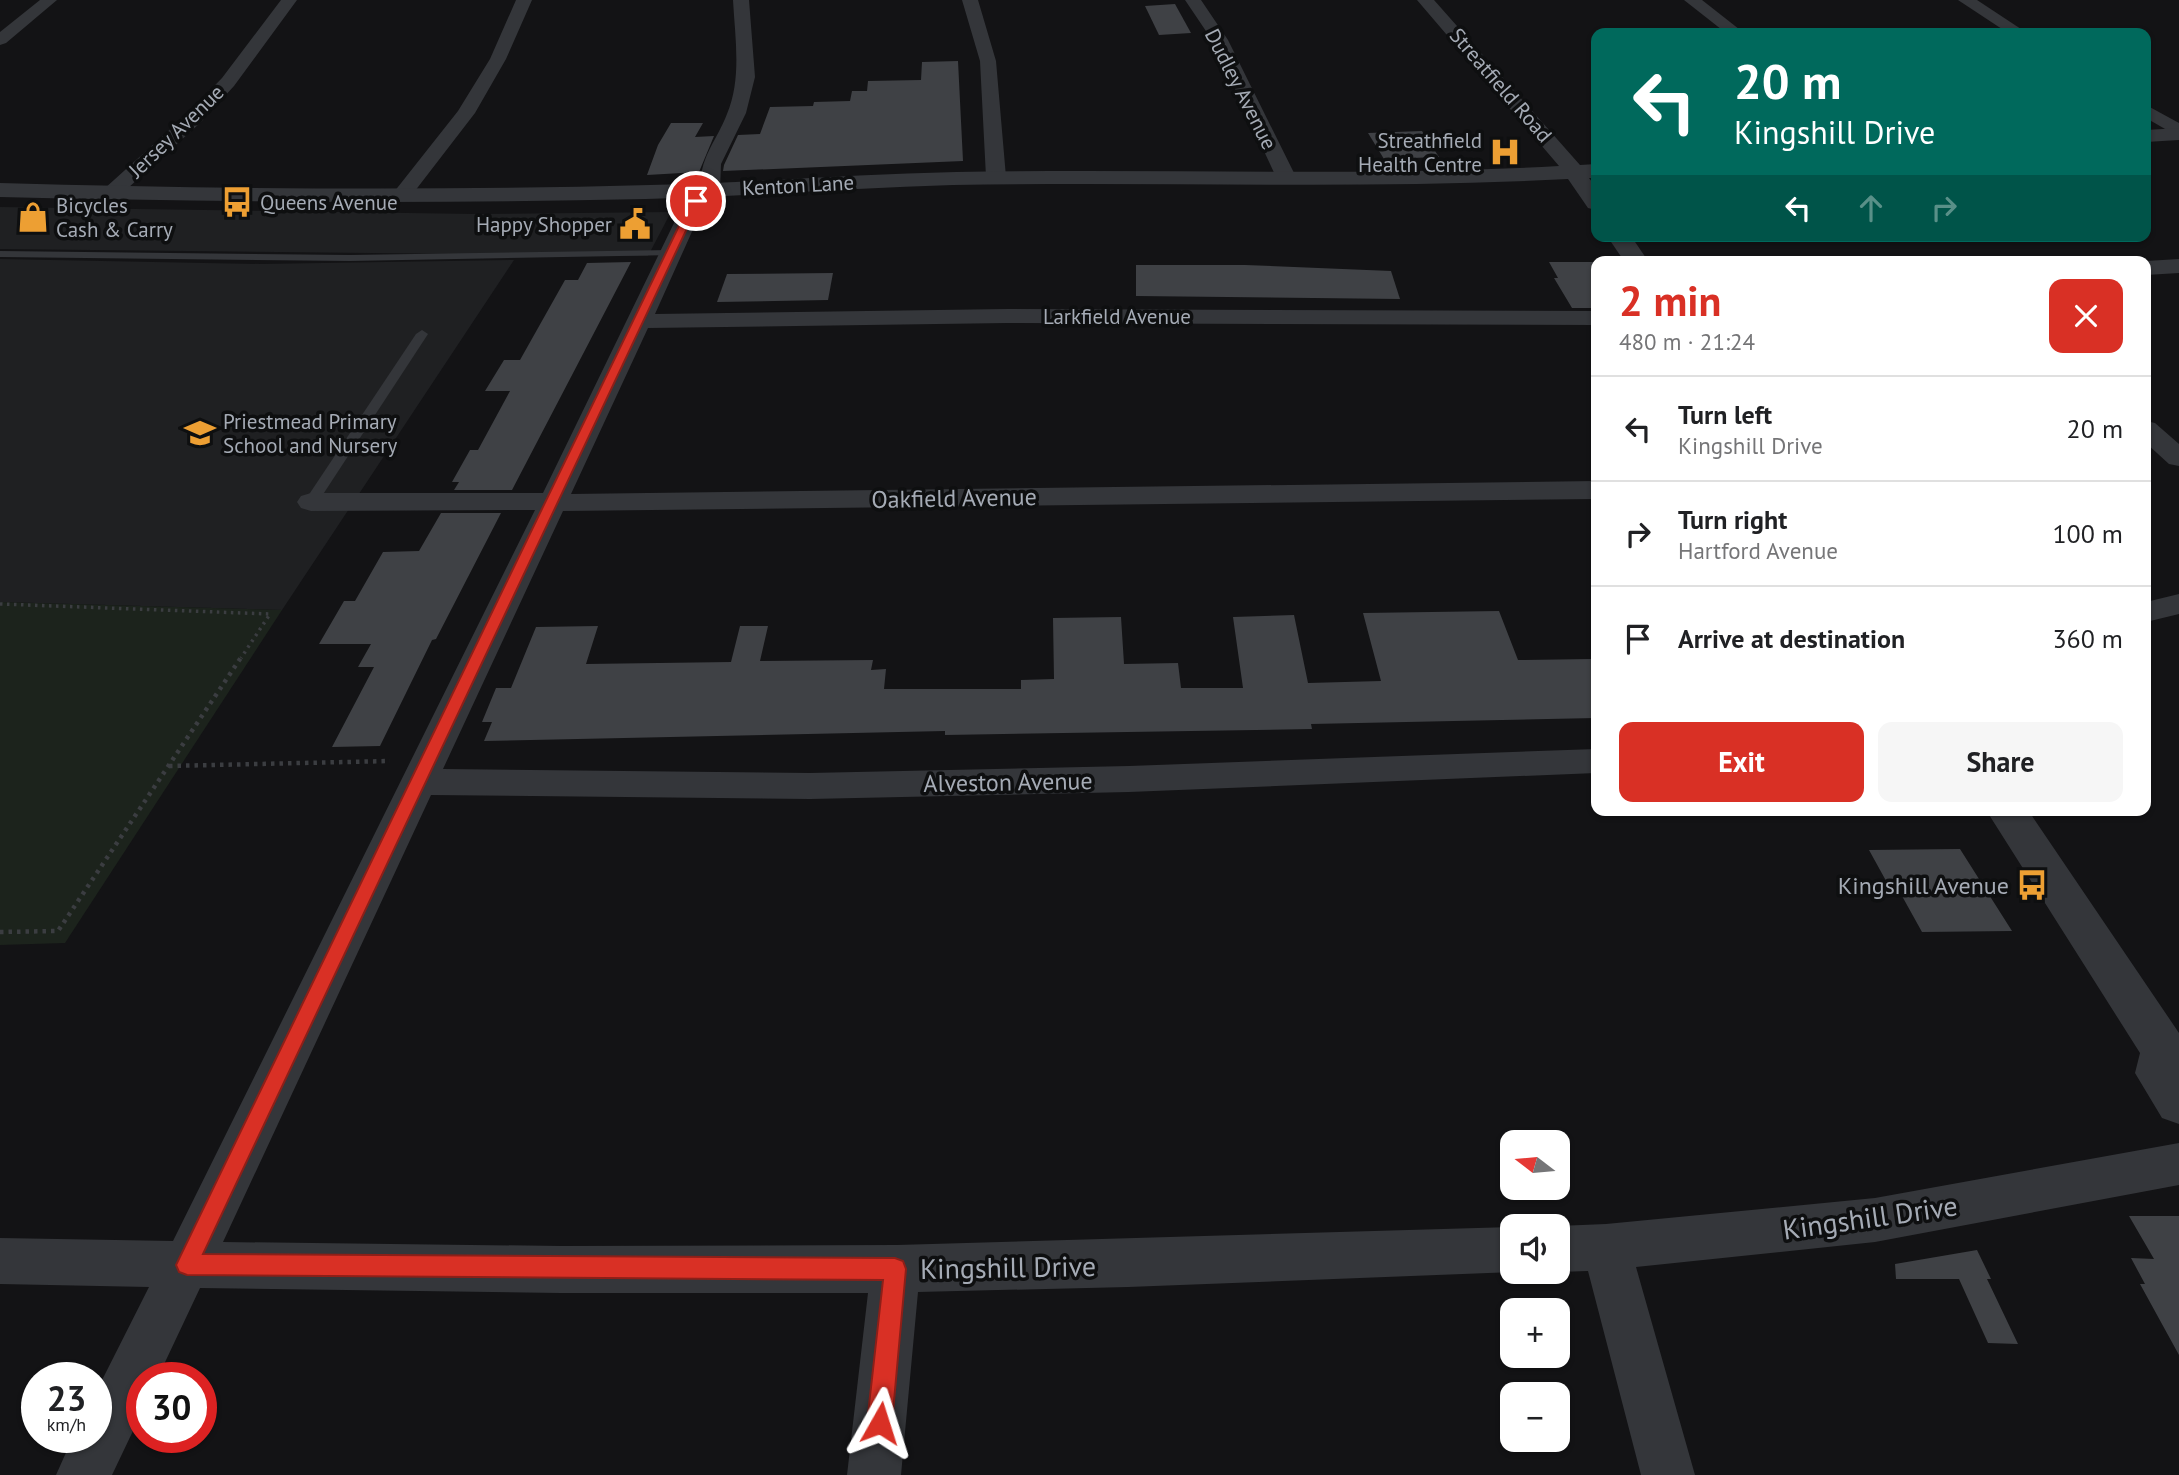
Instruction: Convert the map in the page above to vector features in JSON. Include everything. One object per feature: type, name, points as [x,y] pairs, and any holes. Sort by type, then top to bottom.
[{"type":"street","points":[[0,40],[49,0]]},
{"type":"street","name":"Jersey Avenue","points":[[111,193],[193,119],[228,82],[289,0]]},
{"type":"street","points":[[401,197],[466,113],[498,59],[524,0]]},
{"type":"street","points":[[83,1475],[187,1265],[639,321],[705,190],[710,164],[737,113],[746,77],[741,0]]},
{"type":"street","points":[[970,0],[988,61],[996,177]]},
{"type":"street","name":"Dudley Avenue","points":[[1193,0],[1220,40],[1287,179]]},
{"type":"street","name":"Streatfield Road","points":[[1425,0],[1585,172],[1591,189]]},
{"type":"street","points":[[1692,0],[1729,28]]},
{"type":"street","points":[[1966,0],[2012,28]]},
{"type":"street","points":[[2151,113],[2179,133]]},
{"type":"street","points":[[2151,136],[2179,133]]},
{"type":"street","name":"Kenton Lane","points":[[0,190],[401,197],[705,190],[996,177],[1427,178],[1585,172]]},
{"type":"street","points":[[2151,268],[2179,266]]},
{"type":"street","name":"Larkfield Avenue","points":[[639,321],[1007,316],[1591,318]]},
{"type":"street","points":[[2151,433],[2179,458]]},
{"type":"street","name":"Oakfield Avenue","points":[[311,502],[521,500],[552,503],[1591,490]]},
{"type":"street","points":[[2151,611],[2179,604]]},
{"type":"street","name":"Alveston Avenue","points":[[424,771],[810,786],[1129,779],[1591,761]]},
{"type":"street","points":[[2010,816],[2172,1056],[2159,1073],[2179,1103]]},
{"type":"street","name":"Kingshill Drive","points":[[1582,1248],[1875,1220],[2179,1164]]},
{"type":"street","points":[[1582,1248],[1668,1475]]},
{"type":"street","name":"Kingshill Drive","points":[[0,1261],[187,1265],[895,1269],[1110,1265],[1500,1250]]},
{"type":"street","points":[[874,1475],[895,1269]]},
{"type":"lane","points":[[0,254],[350,258],[673,253]]},
{"type":"lane","points":[[311,502],[422,334]]},
{"type":"path","points":[[0,604],[270,614],[58,931],[0,932]]},
{"type":"path","points":[[169,766],[424,771]]},
{"type":"shaded area","points":[[0,207],[475,214],[671,212],[648,256],[0,249]]},
{"type":"shaded area","name":"Priestmead Primary School and Nursery","points":[[0,259],[261,264],[514,260],[282,610],[0,602]]},
{"type":"shaded area","points":[[0,602],[282,610],[65,943],[0,945]]},
{"type":"building","points":[[1175,4],[1191,33],[1159,35],[1145,6]]},
{"type":"building","points":[[958,61],[963,161],[723,171],[738,135],[760,134],[770,107],[813,106],[814,102],[850,101],[852,91],[867,91],[868,81],[921,80],[922,62]]},
{"type":"building","points":[[671,123],[703,123],[695,137],[714,136],[699,172],[647,175],[658,145]]},
{"type":"building","points":[[1422,131],[1439,157],[1384,159],[1368,133]]},
{"type":"building","points":[[631,262],[512,490],[454,490],[459,482],[452,482],[470,450],[478,450],[510,391],[485,391],[504,360],[520,360],[565,280],[578,280],[587,263]]},
{"type":"building","points":[[1549,262],[1591,262],[1591,308],[1572,308],[1554,278],[1558,278]]},
{"type":"building","points":[[1136,265],[1245,265],[1391,271],[1400,299],[1136,296]]},
{"type":"building","points":[[833,273],[828,300],[717,302],[727,274]]},
{"type":"building","points":[[441,513],[501,513],[436,639],[432,640],[380,746],[332,747],[374,667],[358,667],[371,644],[319,644],[344,601],[355,601],[383,552],[419,551]]},
{"type":"building","points":[[1499,611],[1518,660],[1591,659],[1591,718],[1311,724],[1312,729],[945,735],[945,731],[484,741],[492,722],[482,722],[496,688],[511,688],[536,627],[598,626],[586,664],[731,662],[740,626],[768,626],[760,661],[873,660],[871,670],[886,669],[884,689],[1021,689],[1021,680],[1054,679],[1053,618],[1121,617],[1124,664],[1178,663],[1181,688],[1243,688],[1233,617],[1294,615],[1308,683],[1381,681],[1363,613]]},
{"type":"building","points":[[1960,849],[2012,931],[1922,932],[1897,887],[1890,888],[1869,850]]},
{"type":"building","points":[[2129,1216],[2179,1216],[2179,1355],[2140,1284],[2145,1284],[2131,1258],[2154,1259]]},
{"type":"building","points":[[1977,1250],[1991,1279],[1987,1279],[2018,1344],[1988,1343],[1959,1279],[1896,1279],[1895,1264]]},
{"type":"place","name":"Streathfield Health Centre","points":[[1505,152]]},
{"type":"place","name":"Queens Avenue","points":[[237,202]]},
{"type":"place","name":"Bicycles Cash & Carry","points":[[33,217]]},
{"type":"place","name":"Happy Shopper","points":[[635,224]]},
{"type":"place","name":"Priestmead Primary School and Nursery","points":[[200,433]]},
{"type":"place","name":"Kingshill Avenue","points":[[2032,885]]},
{"type":"route","points":[[696,201],[187,1265],[895,1269],[880,1423]]}]
